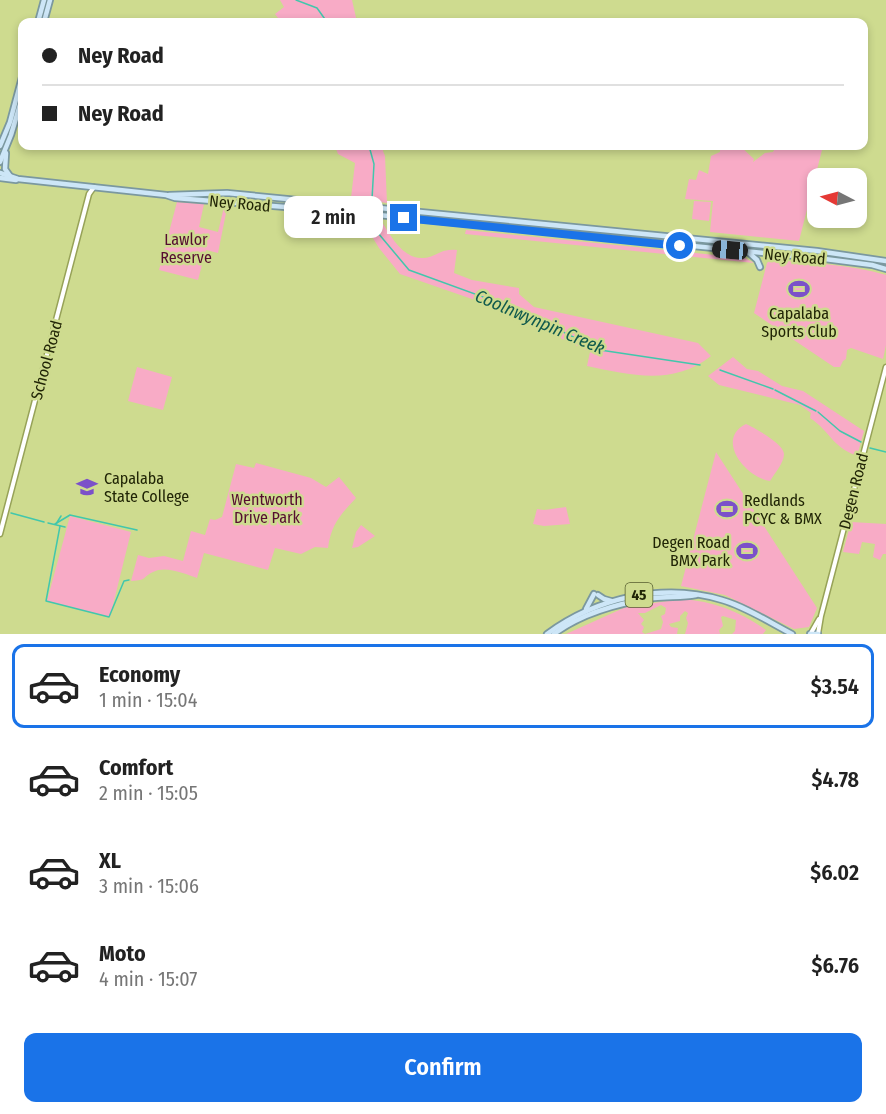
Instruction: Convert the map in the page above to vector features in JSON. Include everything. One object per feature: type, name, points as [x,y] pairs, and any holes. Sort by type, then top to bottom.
[{"type":"main road","points":[[39,18],[44,0]]},
{"type":"main road","points":[[45,18],[50,0]]},
{"type":"main road","points":[[0,146],[10,122],[18,92]]},
{"type":"main road","points":[[0,162],[18,110]]},
{"type":"main road","points":[[0,181],[10,178],[5,169],[5,151]]},
{"type":"main road","name":"Ney Road","points":[[0,173],[10,178],[166,195],[175,198],[348,212],[851,262],[886,269]]},
{"type":"main road","name":"Ney Road","points":[[166,195],[175,193],[227,194],[342,204],[818,251],[886,261]]},
{"type":"main road","points":[[348,212],[359,228]]},
{"type":"main road","points":[[748,252],[757,260],[760,267]]},
{"type":"main road","name":"45","points":[[547,634],[584,611],[613,601],[661,593],[689,592],[723,600],[792,634]]},
{"type":"main road","points":[[584,611],[596,594],[613,601]]},
{"type":"main road","name":"45","points":[[554,634],[576,620],[602,610],[652,598],[696,595]]},
{"type":"main road","points":[[811,634],[818,634]]},
{"type":"street","name":"School Road","points":[[0,534],[89,195],[94,188]]},
{"type":"street","name":"Degen Road","points":[[818,634],[886,367]]},
{"type":"street","name":"Degen Road","points":[[811,634],[821,616]]},
{"type":"green space","points":[[280,0],[352,0],[356,18],[278,18],[275,14],[284,7]]},
{"type":"green space","points":[[336,150],[383,150],[387,203],[351,198],[355,163],[338,154]]},
{"type":"green space","points":[[720,150],[744,150],[754,159],[753,162],[765,153],[774,150],[822,150],[817,168],[807,168],[807,209],[799,241],[710,232],[713,201],[685,199],[689,179],[696,180],[699,170],[708,174],[711,156]]},
{"type":"green space","points":[[694,201],[711,202],[709,221],[692,219]]},
{"type":"green space","name":"Lawlor Reserve","points":[[177,202],[204,204],[199,227],[218,232],[224,207],[227,208],[218,253],[206,250],[198,280],[159,270]]},
{"type":"green space","points":[[368,221],[382,222],[399,246],[417,258],[428,257],[446,250],[457,250],[454,273],[472,280],[519,288],[519,294],[534,307],[698,343],[711,356],[697,365],[667,375],[635,375],[587,366],[590,352],[495,307],[400,274],[379,248],[365,225]]},
{"type":"green space","points":[[466,230],[745,258],[754,263],[465,234]]},
{"type":"green space","points":[[770,260],[843,266],[886,275],[886,345],[883,359],[851,348],[847,350],[846,359],[840,367],[834,367],[754,313],[767,263]]},
{"type":"green space","points":[[733,357],[747,369],[758,371],[782,386],[803,391],[864,431],[857,456],[836,443],[823,428],[810,418],[811,413],[800,405],[719,385],[708,376]]},
{"type":"green space","points":[[137,367],[172,377],[163,410],[128,401]]},
{"type":"green space","points":[[746,424],[768,437],[783,450],[782,461],[770,481],[751,473],[737,457],[733,448],[733,439],[737,431]]},
{"type":"green space","name":"Redlands PCYC & BMX","points":[[716,452],[817,608],[809,627],[794,629],[725,595],[681,586]]},
{"type":"green space","name":"Wentworth Drive Park","points":[[256,463],[311,478],[326,487],[339,477],[356,498],[337,521],[331,533],[328,548],[315,547],[301,554],[275,548],[268,570],[204,553],[197,578],[163,569],[142,579],[131,581],[138,555],[149,558],[164,556],[183,561],[191,531],[205,535],[210,519],[215,520],[222,517],[236,464],[254,468]]},
{"type":"green space","points":[[566,507],[570,524],[544,526],[533,524],[537,509]]},
{"type":"green space","points":[[70,516],[131,532],[110,617],[47,601]]},
{"type":"green space","points":[[851,522],[886,524],[886,554],[883,554],[880,560],[873,557],[875,544],[862,542],[859,554],[843,552]]},
{"type":"green space","points":[[361,525],[375,536],[358,547],[352,548],[356,532]]},
{"type":"green space","points":[[682,599],[693,600],[726,608],[766,630],[763,634],[732,634],[735,631],[736,620],[723,616],[721,617],[723,626],[719,630],[720,634],[685,634],[688,613],[685,611],[680,616],[680,621],[669,624],[671,627],[678,628],[677,634],[645,634],[566,634],[626,607]],"holes":[[[661,605],[666,608],[665,614],[661,616],[663,622],[661,629],[645,634],[642,632],[644,627],[641,624],[644,620],[638,613],[645,613]]]},
{"type":"waterway","name":"Coolnwynpin Creek","points":[[296,0],[317,8],[324,18]]},
{"type":"waterway","name":"Coolnwynpin Creek","points":[[370,150],[374,164],[372,199]]},
{"type":"waterway","name":"Coolnwynpin Creek","points":[[372,220],[378,233],[409,270],[516,309],[600,350],[700,365]]},
{"type":"waterway","name":"Coolnwynpin Creek","points":[[720,370],[773,389]]},
{"type":"waterway","name":"Coolnwynpin Creek","points":[[775,390],[816,411]]},
{"type":"waterway","name":"Coolnwynpin Creek","points":[[818,412],[840,431],[861,442]]},
{"type":"waterway","name":"Coolnwynpin Creek","points":[[870,448],[886,452]]},
{"type":"waterway","points":[[11,513],[44,522]]},
{"type":"waterway","points":[[55,524],[70,515],[137,530]]},
{"type":"waterway","points":[[56,524],[61,516]]},
{"type":"waterway","points":[[48,523],[65,527]]},
{"type":"waterway","points":[[60,526],[46,601],[109,617],[124,581],[129,580]]},
{"type":"place","name":"Capalaba Sports Club","points":[[799,289]]},
{"type":"place","name":"Capalaba State College","points":[[87,487]]},
{"type":"place","name":"Redlands PCYC & BMX","points":[[727,509]]},
{"type":"place","name":"Degen Road BMX Park","points":[[747,551]]},
{"type":"route","points":[[404,218],[680,246]]}]
